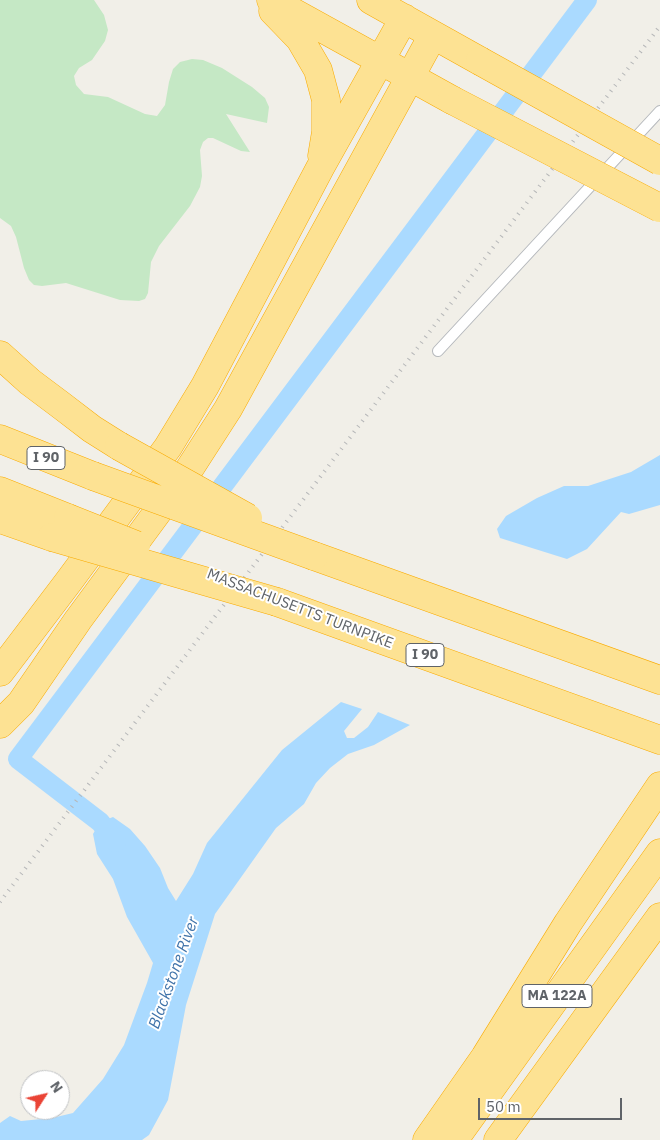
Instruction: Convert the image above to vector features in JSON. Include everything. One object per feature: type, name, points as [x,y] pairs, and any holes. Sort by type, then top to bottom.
[{"type":"highway","points":[[260,0],[300,39],[318,70],[326,100],[326,132],[320,168]]},
{"type":"highway","points":[[271,0],[452,100],[660,208]]},
{"type":"highway","points":[[371,0],[660,161]]},
{"type":"highway","points":[[0,672],[168,447],[205,386],[320,168],[404,18]]},
{"type":"highway","points":[[0,724],[21,703],[78,620],[190,468],[228,409],[433,35]]},
{"type":"highway","points":[[0,355],[42,392],[119,446],[314,556]]},
{"type":"highway","name":"I 90","points":[[0,439],[93,476],[660,680]]},
{"type":"highway","name":"MASSACHUSETTS TURNPIKE","points":[[0,491],[60,528],[277,602],[660,740]]},
{"type":"highway","points":[[0,519],[60,528]]},
{"type":"highway","points":[[427,1140],[485,1057],[568,923],[660,786]]},
{"type":"highway","name":"MA 122A","points":[[454,1140],[660,853]]},
{"type":"highway","name":"MA 122A","points":[[498,1140],[660,917]]},
{"type":"lane","points":[[438,351],[660,112]]},
{"type":"green space","points":[[0,0],[94,0],[104,15],[108,30],[105,41],[92,60],[79,68],[74,76],[76,85],[84,94],[108,97],[145,114],[157,116],[165,105],[173,69],[180,62],[192,59],[203,60],[222,68],[252,87],[265,98],[269,107],[267,123],[226,114],[250,152],[241,151],[213,138],[208,138],[203,142],[200,150],[202,176],[200,187],[190,206],[159,246],[151,262],[148,293],[145,299],[139,301],[120,300],[66,283],[42,286],[34,285],[29,280],[11,226],[0,218]]},
{"type":"water","points":[[660,455],[660,505],[629,514],[621,512],[587,549],[567,559],[500,538],[497,529],[506,516],[537,498],[564,486],[588,486],[631,472]]},
{"type":"water","name":"Blackstone River","points":[[341,702],[362,709],[344,731],[347,738],[354,738],[368,727],[378,712],[410,725],[374,745],[348,754],[330,768],[316,783],[304,804],[276,828],[215,914],[186,1005],[168,1100],[149,1135],[142,1140],[0,1140],[0,1123],[10,1116],[21,1121],[70,1120],[70,1114],[73,1113],[103,1079],[124,1045],[147,983],[153,963],[127,917],[113,879],[97,854],[93,834],[100,822],[113,817],[130,829],[145,846],[160,868],[168,888],[176,901],[193,874],[207,843],[282,750]]},
{"type":"waterway","points":[[116,842],[100,822],[18,759],[587,0]]},
{"type":"railway","points":[[0,902],[660,26]]}]
